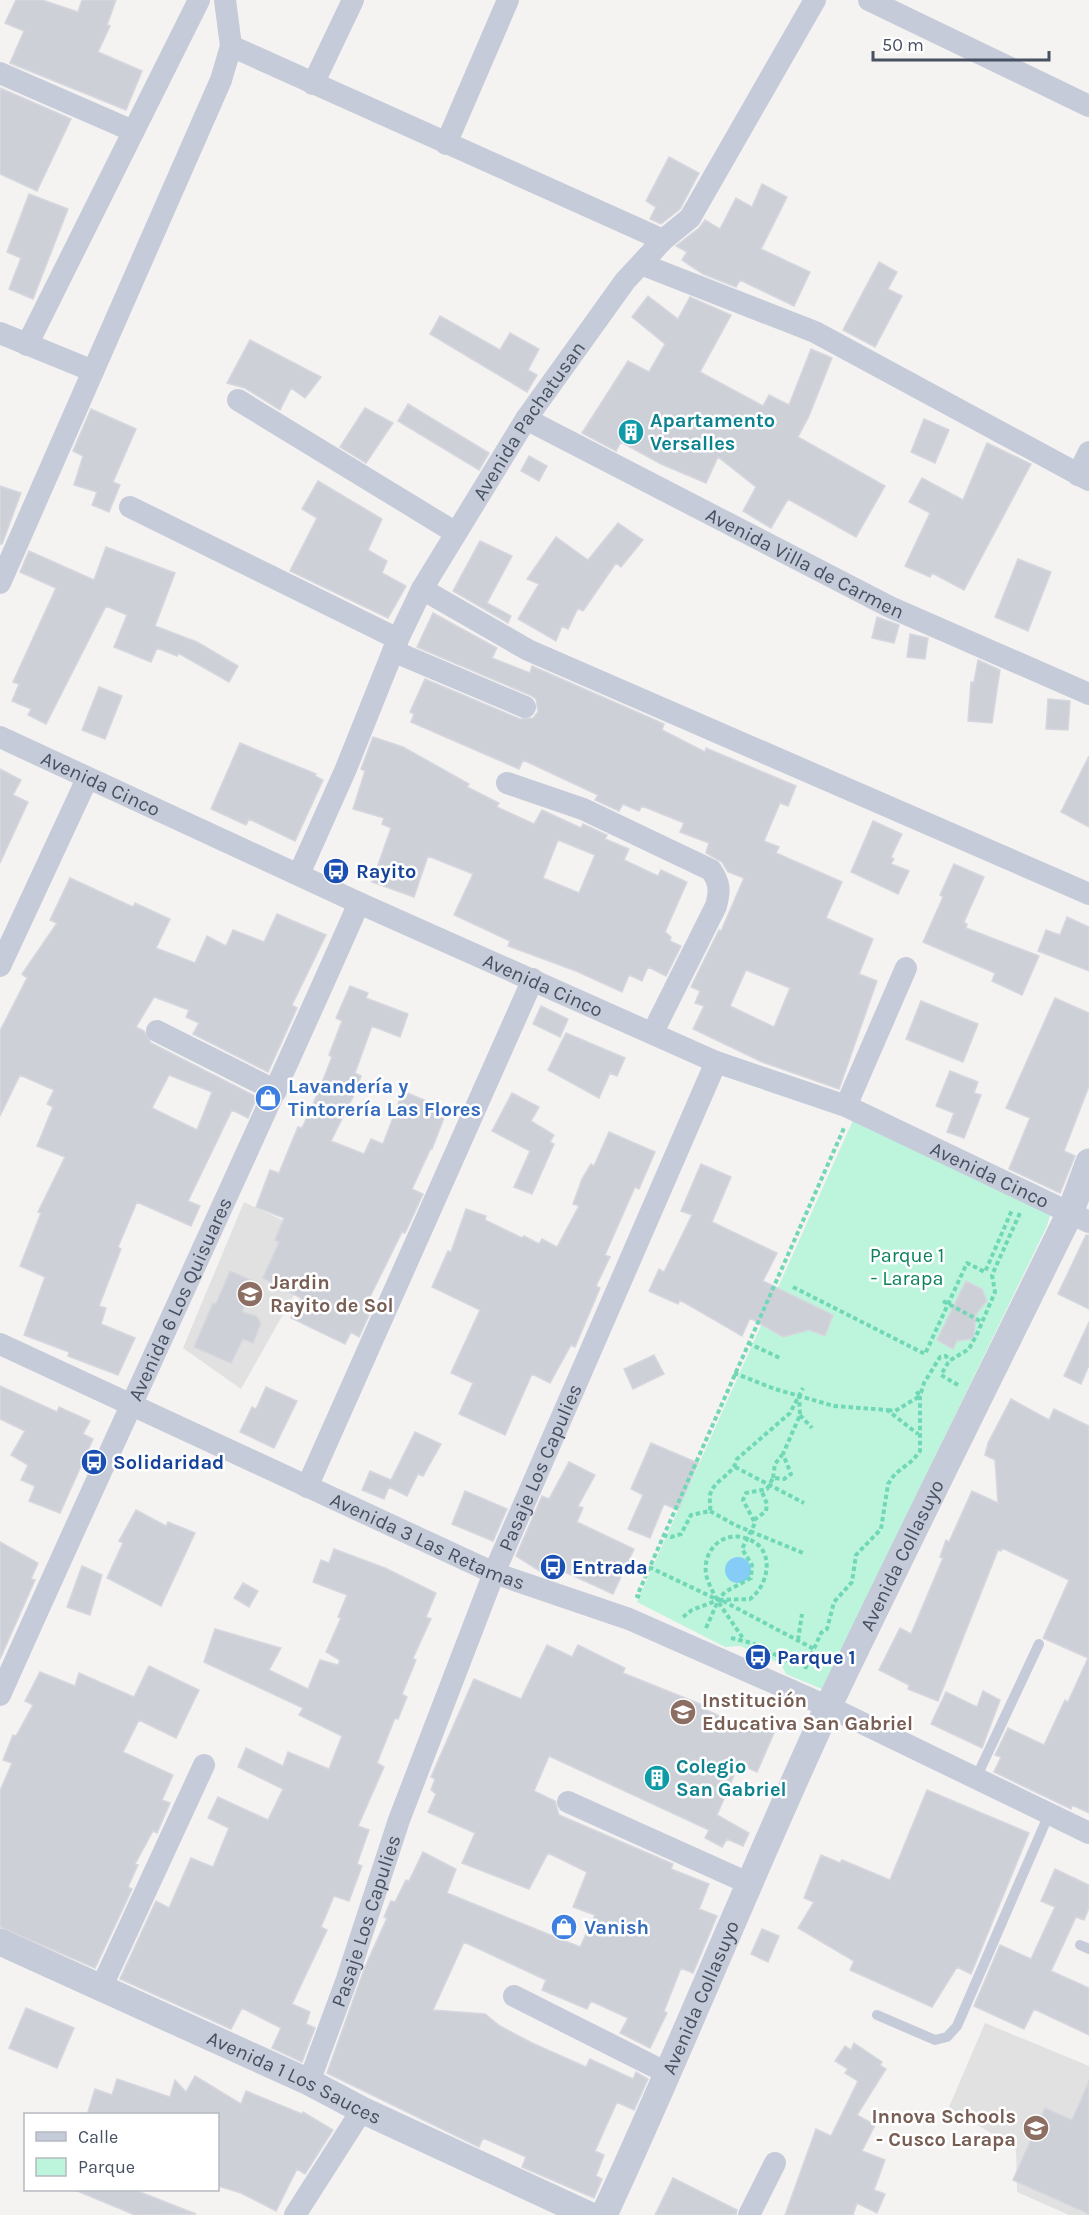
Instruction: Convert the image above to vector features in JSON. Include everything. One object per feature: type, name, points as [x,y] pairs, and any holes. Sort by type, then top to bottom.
[{"type":"street","points":[[27,345],[199,0]]},
{"type":"street","points":[[0,583],[216,90],[231,46],[225,0]]},
{"type":"street","points":[[313,84],[353,0]]},
{"type":"street","points":[[446,144],[508,0]]},
{"type":"street","name":"Avenida Pachatusan","points":[[299,874],[345,771],[395,645],[422,588],[526,419],[625,281],[663,240],[690,218],[815,0]]},
{"type":"street","points":[[869,0],[1089,106]]},
{"type":"street","points":[[231,46],[663,240]]},
{"type":"street","points":[[0,73],[134,131]]},
{"type":"street","points":[[641,264],[815,332],[1083,478],[1089,452]]},
{"type":"street","points":[[0,333],[93,371]]},
{"type":"street","points":[[238,400],[456,533]]},
{"type":"street","name":"Avenida Villa de Carmen","points":[[526,419],[890,607],[1089,694]]},
{"type":"street","points":[[130,507],[395,645],[525,707]]},
{"type":"street","points":[[422,588],[528,650],[1089,894]]},
{"type":"street","name":"Avenida Cinco","points":[[0,737],[359,903],[716,1062],[846,1115],[1079,1218]]},
{"type":"street","points":[[0,966],[87,779]]},
{"type":"street","points":[[507,783],[583,809],[711,870],[718,879],[720,892],[716,906],[652,1032]]},
{"type":"street","name":"Avenida 6 Los Quisuares","points":[[0,1695],[129,1405],[276,1091],[359,903]]},
{"type":"street","points":[[846,1115],[906,968]]},
{"type":"street","points":[[307,1487],[533,979]]},
{"type":"street","points":[[157,1031],[276,1091]]},
{"type":"street","name":"Pasaje Los Capulies","points":[[309,2082],[348,1979],[399,1820],[494,1573],[716,1062]]},
{"type":"street","name":"Avenida Collasuyo","points":[[604,2215],[669,2074],[748,1882],[829,1707],[1079,1218],[1089,1162]]},
{"type":"street","name":"Avenida 3 Las Retamas","points":[[0,1344],[494,1573],[629,1619],[829,1707],[1089,1833]]},
{"type":"street","points":[[101,1988],[204,1765]]},
{"type":"street","points":[[568,1802],[748,1882]]},
{"type":"street","name":"Avenida 1 Los Sauces","points":[[0,1942],[309,2082],[362,2110],[589,2215]]},
{"type":"street","points":[[514,1996],[669,2074]]},
{"type":"street","points":[[295,2215],[362,2110]]},
{"type":"street","points":[[749,2215],[775,2163]]},
{"type":"lane","points":[[976,1778],[1039,1644]]},
{"type":"lane","points":[[877,2015],[935,2040],[947,2037],[957,2026],[1049,1814]]},
{"type":"path","points":[[646,1600],[636,1596],[846,1115]]},
{"type":"path","points":[[959,1386],[941,1375],[949,1361],[967,1352],[982,1322],[995,1292],[992,1275],[1023,1207]]},
{"type":"path","points":[[793,1287],[925,1354],[946,1302],[967,1263],[985,1272],[1012,1210]]},
{"type":"path","points":[[946,1302],[982,1322]]},
{"type":"path","points":[[748,1342],[782,1359]]},
{"type":"path","points":[[722,1635],[744,1640],[804,1669],[821,1633],[827,1629],[830,1607],[849,1589],[856,1555],[881,1529],[885,1490],[895,1474],[914,1460],[920,1451],[920,1396],[924,1383],[940,1357],[946,1356],[949,1361]]},
{"type":"path","points":[[734,1373],[748,1380],[844,1408],[895,1411],[920,1396]]},
{"type":"path","points":[[710,1510],[713,1489],[735,1467],[737,1459],[790,1413],[803,1388]]},
{"type":"path","points":[[916,1391],[920,1396]]},
{"type":"path","points":[[754,1520],[747,1512],[743,1500],[746,1493],[762,1492],[770,1484],[775,1464],[783,1454],[800,1415],[799,1395]]},
{"type":"path","points":[[887,1410],[919,1434]]},
{"type":"path","points":[[800,1415],[812,1428]]},
{"type":"path","points":[[773,1478],[784,1479],[791,1474],[783,1454]]},
{"type":"path","points":[[735,1467],[804,1503]]},
{"type":"path","points":[[706,1628],[718,1600],[725,1592],[751,1578],[752,1565],[742,1549],[754,1520],[766,1511],[767,1504],[762,1492]]},
{"type":"path","points":[[663,1535],[671,1537],[681,1533],[691,1515],[710,1510],[735,1525],[752,1529],[803,1553]]},
{"type":"path","points":[[683,1617],[692,1610],[718,1600],[750,1599],[766,1581],[764,1555],[756,1544],[747,1538],[731,1537],[716,1543],[710,1550],[705,1569],[707,1580],[718,1600],[744,1640]]},
{"type":"path","points":[[649,1567],[814,1649]]},
{"type":"path","points":[[674,1613],[691,1621]]},
{"type":"path","points":[[798,1640],[802,1614]]},
{"type":"path","points":[[699,1624],[714,1631]]},
{"type":"shaded area","name":"Jardin Rayito de Sol","points":[[244,1202],[325,1240],[241,1389],[183,1348]]},
{"type":"shaded area","name":"Innova Schools - Cusco Larapa","points":[[985,2023],[1089,2066],[1089,2215],[1069,2215],[1017,2192],[1016,2149],[949,2107]]},
{"type":"green space","name":"Parque 1 - Larapa","points":[[854,1118],[1050,1215],[1047,1226],[822,1689],[786,1674],[781,1664],[740,1646],[725,1647],[637,1602]]},
{"type":"water","points":[[738,1557],[747,1561],[751,1570],[747,1579],[738,1583],[729,1579],[725,1570],[729,1561]]},
{"type":"building","points":[[16,0],[42,0],[78,12],[82,0],[116,0],[107,25],[110,26],[98,52],[142,71],[126,110],[10,63],[24,31],[5,23]]},
{"type":"building","points":[[0,88],[71,119],[37,191],[0,174]]},
{"type":"building","points":[[669,157],[699,173],[680,209],[661,224],[650,219],[656,207],[646,201]]},
{"type":"building","points":[[762,184],[787,197],[761,249],[810,272],[794,306],[740,280],[736,287],[703,274],[682,260],[687,252],[676,246],[699,228],[705,220],[720,229],[736,198],[752,207]]},
{"type":"building","points":[[29,194],[68,209],[33,299],[9,289],[21,258],[7,252]]},
{"type":"building","points":[[879,262],[897,272],[888,289],[902,296],[875,347],[843,330]]},
{"type":"building","points":[[648,296],[678,319],[690,297],[731,315],[700,372],[763,406],[769,395],[789,405],[811,349],[832,358],[809,416],[798,437],[885,486],[856,537],[788,499],[771,528],[743,511],[756,487],[718,457],[706,483],[661,464],[621,442],[616,451],[582,433],[628,361],[649,372],[665,344],[632,317]]},
{"type":"building","points":[[440,316],[500,350],[510,333],[539,349],[528,370],[537,375],[527,392],[430,334]]},
{"type":"building","points":[[250,340],[321,377],[305,398],[291,388],[280,410],[245,388],[227,383]]},
{"type":"building","points":[[408,404],[489,453],[479,470],[398,421]]},
{"type":"building","points":[[365,408],[393,423],[366,463],[340,447]]},
{"type":"building","points":[[91,409],[136,429],[113,482],[120,485],[109,512],[92,505],[97,492],[74,485],[83,456],[73,451]]},
{"type":"building","points":[[924,419],[949,430],[935,463],[911,452]]},
{"type":"building","points":[[987,443],[1031,464],[964,590],[932,573],[930,577],[905,566],[930,513],[909,502],[922,478],[963,500]]},
{"type":"building","points":[[529,456],[547,466],[539,481],[521,471]]},
{"type":"building","points":[[318,481],[382,519],[368,550],[387,561],[382,573],[406,586],[388,618],[290,571],[317,518],[302,509]]},
{"type":"building","points":[[0,486],[21,493],[2,544],[0,544]]},
{"type":"building","points":[[618,523],[643,540],[621,567],[616,563],[583,611],[578,608],[568,629],[562,626],[556,641],[518,619],[539,584],[527,579],[556,537],[588,560]]},
{"type":"building","points":[[480,541],[512,556],[487,603],[511,616],[508,623],[453,591]]},
{"type":"building","points":[[106,547],[175,573],[155,626],[197,642],[238,666],[229,682],[178,653],[177,656],[157,648],[151,662],[114,647],[127,615],[106,606],[46,724],[28,715],[31,709],[12,701],[19,684],[13,682],[56,588],[20,572],[29,551],[94,580]]},
{"type":"building","points":[[1018,559],[1051,572],[1028,631],[995,617]]},
{"type":"building","points":[[433,613],[497,648],[492,658],[530,673],[532,666],[664,724],[662,730],[705,752],[706,748],[796,786],[788,806],[780,803],[764,841],[779,847],[776,853],[842,882],[826,918],[873,939],[859,974],[877,981],[839,1089],[762,1062],[693,1029],[704,1006],[695,1003],[700,991],[691,987],[719,930],[721,931],[744,878],[728,872],[722,862],[706,853],[709,843],[680,832],[684,823],[642,806],[639,811],[623,804],[619,811],[595,800],[598,795],[523,760],[519,769],[411,722],[414,714],[410,712],[425,679],[520,719],[533,718],[538,712],[536,699],[530,695],[417,647]],"holes":[[[746,970],[790,988],[774,1027],[730,1006]]]},
{"type":"building","points":[[877,617],[899,625],[894,643],[872,638]]},
{"type":"building","points":[[910,634],[928,638],[925,659],[907,657]]},
{"type":"building","points":[[978,660],[1000,670],[992,723],[968,721],[971,682],[974,682]]},
{"type":"building","points":[[99,687],[122,696],[105,739],[82,730]]},
{"type":"building","points":[[1048,699],[1070,701],[1068,730],[1046,729]]},
{"type":"building","points":[[373,737],[403,747],[469,784],[467,787],[499,803],[497,807],[534,824],[542,810],[581,828],[583,824],[607,835],[605,839],[629,849],[624,860],[658,876],[661,870],[687,882],[665,932],[671,937],[670,941],[681,946],[666,976],[648,967],[642,981],[629,975],[622,992],[576,971],[508,946],[510,941],[454,915],[473,874],[428,856],[414,897],[372,882],[391,828],[382,824],[384,818],[353,809],[365,771],[361,769]],"holes":[[[558,840],[595,855],[579,893],[543,878]]]},
{"type":"building","points":[[240,743],[316,774],[315,776],[323,780],[295,841],[249,819],[246,825],[211,809]]},
{"type":"building","points":[[1089,756],[1089,827],[1061,812]]},
{"type":"building","points":[[0,769],[21,780],[13,795],[28,802],[0,863]]},
{"type":"building","points":[[873,821],[902,834],[891,857],[894,859],[891,864],[909,871],[898,894],[851,872]]},
{"type":"building","points":[[954,864],[984,877],[964,922],[967,924],[966,928],[1039,956],[1022,995],[992,981],[995,973],[923,942],[943,897],[940,895]]},
{"type":"building","points":[[70,878],[133,907],[135,903],[170,919],[156,948],[195,963],[207,936],[226,946],[233,930],[264,942],[277,914],[326,935],[292,1005],[297,1008],[268,1072],[193,1034],[199,1023],[186,1017],[189,1010],[154,997],[136,1027],[144,1031],[151,1043],[257,1097],[248,1118],[232,1110],[188,1201],[200,1206],[191,1226],[137,1202],[118,1247],[121,1249],[99,1306],[106,1308],[101,1324],[135,1338],[118,1375],[68,1356],[69,1352],[24,1335],[45,1277],[20,1266],[41,1213],[38,1212],[65,1157],[37,1146],[53,1107],[47,1104],[54,1090],[20,1075],[0,1116],[0,1031],[27,978],[22,974],[57,923],[50,920]],"holes":[[[169,1075],[212,1092],[197,1130],[152,1108]]]},
{"type":"building","points":[[1067,917],[1089,927],[1089,971],[1038,951],[1046,930],[1060,935]]},
{"type":"building","points":[[350,986],[368,993],[366,998],[408,1014],[400,1037],[372,1026],[355,1073],[361,1076],[356,1091],[331,1141],[364,1154],[371,1139],[383,1144],[403,1091],[447,1110],[432,1149],[412,1189],[423,1194],[364,1309],[370,1313],[359,1337],[351,1332],[345,1344],[291,1318],[301,1298],[263,1278],[279,1242],[275,1240],[284,1218],[256,1207],[270,1170],[279,1173],[298,1127],[302,1128],[317,1095],[332,1057],[329,1055],[342,1021],[336,1018]]},
{"type":"building","points":[[1055,998],[1089,1013],[1089,1086],[1064,1151],[1075,1156],[1060,1193],[1009,1169],[1030,1118],[1006,1108]]},
{"type":"building","points":[[921,1001],[978,1024],[963,1062],[906,1039]]},
{"type":"building","points":[[541,1006],[568,1019],[560,1037],[533,1024]]},
{"type":"building","points":[[566,1033],[625,1058],[617,1076],[610,1073],[599,1098],[548,1070]]},
{"type":"building","points":[[950,1071],[978,1082],[974,1093],[981,1095],[964,1138],[947,1132],[954,1113],[936,1106]]},
{"type":"building","points":[[512,1093],[539,1107],[531,1121],[554,1135],[550,1142],[554,1144],[532,1194],[514,1187],[530,1151],[492,1131]]},
{"type":"building","points":[[609,1132],[655,1152],[639,1189],[635,1187],[605,1255],[610,1257],[596,1286],[600,1288],[575,1347],[571,1345],[550,1383],[532,1374],[505,1435],[459,1414],[473,1383],[451,1373],[480,1310],[432,1287],[448,1251],[451,1252],[466,1209],[486,1216],[485,1220],[522,1238],[524,1236],[539,1244],[542,1239],[557,1247],[579,1206],[573,1204],[582,1179],[591,1164],[594,1166]]},
{"type":"building","points":[[701,1164],[731,1177],[712,1222],[777,1253],[763,1281],[833,1315],[825,1336],[809,1330],[783,1337],[750,1318],[742,1336],[680,1300],[678,1304],[649,1291],[659,1269],[664,1272],[692,1215],[681,1211]]},
{"type":"building","points":[[1086,1235],[1089,1235],[1089,1309],[1058,1294]]},
{"type":"building","points":[[230,1271],[255,1282],[242,1312],[256,1316],[261,1323],[253,1343],[243,1339],[231,1363],[194,1347]]},
{"type":"building","points":[[966,1281],[982,1289],[987,1301],[976,1314],[974,1336],[971,1339],[957,1341],[953,1349],[937,1340]]},
{"type":"building","points":[[1089,1322],[1089,1365],[1081,1384],[1064,1376]]},
{"type":"building","points":[[654,1355],[664,1374],[633,1389],[624,1369]]},
{"type":"building","points":[[0,1386],[57,1412],[59,1407],[90,1421],[83,1434],[93,1439],[60,1513],[29,1501],[35,1486],[21,1480],[28,1465],[11,1455],[25,1431],[0,1419]]},
{"type":"building","points":[[266,1387],[297,1401],[274,1448],[240,1432],[252,1407],[256,1409]]},
{"type":"building","points":[[1011,1399],[1049,1420],[1054,1409],[1089,1426],[1089,1813],[1072,1805],[1071,1809],[994,1772],[1001,1757],[995,1755],[1008,1728],[1044,1745],[1065,1700],[1068,1702],[1088,1658],[1043,1638],[1069,1580],[1002,1548],[1001,1551],[998,1550],[938,1701],[908,1689],[909,1685],[879,1670],[900,1628],[911,1634],[943,1558],[940,1557],[946,1540],[949,1542],[972,1491],[998,1503],[995,1460],[985,1455],[988,1443]]},
{"type":"building","points":[[415,1432],[441,1444],[423,1476],[418,1474],[407,1496],[389,1487],[384,1499],[362,1490],[370,1471],[391,1480]]},
{"type":"building","points":[[651,1443],[698,1463],[678,1510],[664,1504],[650,1538],[628,1529],[643,1495],[631,1489]]},
{"type":"building","points":[[569,1462],[595,1475],[578,1506],[583,1508],[577,1522],[634,1549],[613,1594],[545,1563],[541,1572],[516,1556],[542,1496],[549,1499]]},
{"type":"building","points":[[465,1491],[507,1509],[493,1541],[452,1524]]},
{"type":"building","points":[[136,1510],[166,1526],[168,1522],[195,1533],[161,1606],[107,1578],[123,1543],[119,1541]]},
{"type":"building","points":[[0,1542],[38,1563],[31,1579],[35,1580],[0,1659]]},
{"type":"building","points":[[334,1549],[385,1568],[436,1593],[426,1617],[431,1619],[413,1658],[416,1660],[402,1694],[407,1697],[398,1719],[395,1718],[377,1763],[384,1767],[358,1826],[369,1830],[357,1864],[362,1866],[349,1901],[334,1896],[321,1927],[327,1930],[292,2004],[310,2012],[306,2024],[315,2028],[302,2062],[272,2048],[281,2028],[242,2008],[231,2029],[120,1979],[156,1901],[169,1908],[191,1858],[213,1867],[229,1828],[208,1818],[218,1797],[268,1820],[283,1789],[238,1767],[246,1748],[283,1766],[288,1752],[329,1769],[342,1736],[299,1715],[303,1708],[204,1662],[215,1629],[281,1648],[269,1670],[308,1689],[320,1660],[338,1665],[340,1660],[326,1652],[341,1618],[338,1617],[347,1595],[313,1582],[321,1560],[329,1563]]},
{"type":"building","points":[[82,1566],[102,1575],[90,1615],[67,1607]]},
{"type":"building","points":[[243,1583],[258,1591],[249,1607],[234,1598]]},
{"type":"building","points":[[547,1645],[572,1657],[578,1645],[625,1668],[623,1673],[705,1706],[704,1709],[742,1726],[744,1721],[774,1733],[757,1772],[739,1764],[717,1815],[749,1833],[743,1846],[727,1839],[722,1847],[705,1838],[709,1830],[549,1756],[534,1791],[555,1801],[559,1815],[673,1864],[671,1869],[709,1884],[699,1909],[717,1916],[693,1973],[681,1968],[664,2011],[667,2013],[650,2048],[620,2033],[628,2018],[591,2001],[587,2009],[542,1990],[546,1980],[464,1942],[433,2010],[485,2014],[500,2026],[532,2043],[586,2067],[590,2059],[633,2079],[636,2072],[648,2079],[634,2110],[617,2102],[595,2151],[604,2155],[596,2176],[602,2179],[594,2198],[522,2167],[526,2157],[483,2138],[479,2147],[327,2073],[365,1967],[387,1918],[384,1917],[391,1901],[395,1902],[406,1880],[409,1881],[423,1852],[456,1869],[447,1893],[580,1947],[595,1915],[573,1907],[587,1872],[548,1853],[529,1889],[462,1863],[475,1833],[428,1812],[436,1794],[431,1790],[435,1779],[431,1777],[474,1679],[521,1699]]},
{"type":"building","points":[[149,1666],[199,1690],[176,1738],[139,1720],[123,1752],[173,1775],[162,1800],[170,1803],[157,1833],[153,1831],[135,1864],[138,1865],[128,1887],[132,1889],[95,1968],[0,1927],[0,1791],[12,1763],[3,1760],[13,1735],[16,1736],[33,1705],[25,1701],[40,1672],[75,1686],[79,1673],[134,1697]]},
{"type":"building","points":[[983,1691],[1000,1700],[982,1748],[931,1724],[946,1692],[977,1707]]},
{"type":"building","points":[[927,1790],[1029,1833],[971,1974],[957,1967],[932,2007],[850,1970],[854,1961],[798,1928],[814,1902],[804,1898],[821,1855],[840,1863],[842,1860],[890,1880]]},
{"type":"building","points":[[1055,1869],[1089,1885],[1089,1908],[1084,1920],[1076,1917],[1051,1971],[1089,1988],[1089,2035],[1034,2009],[1024,2029],[974,2006],[1000,1945],[1031,1959],[1055,1907],[1041,1901]]},
{"type":"building","points":[[762,1929],[779,1936],[768,1962],[751,1954]]},
{"type":"building","points":[[26,2008],[74,2028],[57,2068],[9,2048]]},
{"type":"building","points":[[854,2043],[882,2062],[880,2065],[886,2069],[857,2115],[875,2125],[862,2151],[885,2160],[874,2190],[885,2194],[877,2213],[857,2203],[853,2215],[785,2215],[816,2129],[831,2136],[858,2081],[845,2073],[848,2069],[835,2061],[845,2046],[851,2050]]},
{"type":"building","points":[[195,2076],[241,2104],[246,2091],[302,2114],[303,2112],[333,2130],[305,2174],[297,2169],[276,2211],[241,2193],[219,2186],[219,2113],[88,2113],[95,2089],[112,2095],[117,2079],[170,2097],[175,2080],[186,2092]]},
{"type":"building","points":[[1089,2081],[1089,2214],[1013,2180],[1045,2108],[1072,2120]]},
{"type":"building","points":[[673,2178],[737,2210],[736,2215],[655,2215]]},
{"type":"building","points":[[77,2191],[138,2191],[196,2214],[135,2215]]},
{"type":"place","name":"Apartamento Versalles","points":[[631,432]]},
{"type":"place","name":"Rayito","points":[[336,871]]},
{"type":"place","name":"Lavandería y Tintorería Las Flores","points":[[268,1098]]},
{"type":"place","name":"Jardin Rayito de Sol","points":[[250,1294]]},
{"type":"place","name":"Solidaridad","points":[[94,1462]]},
{"type":"place","name":"Entrada","points":[[553,1567]]},
{"type":"place","name":"Parque 1","points":[[758,1657]]},
{"type":"place","name":"Institución Educativa San Gabriel","points":[[683,1712]]},
{"type":"place","name":"Colegio San Gabriel","points":[[657,1778]]},
{"type":"place","name":"Vanish","points":[[564,1927]]},
{"type":"place","name":"Innova Schools - Cusco Larapa","points":[[1036,2128]]}]
